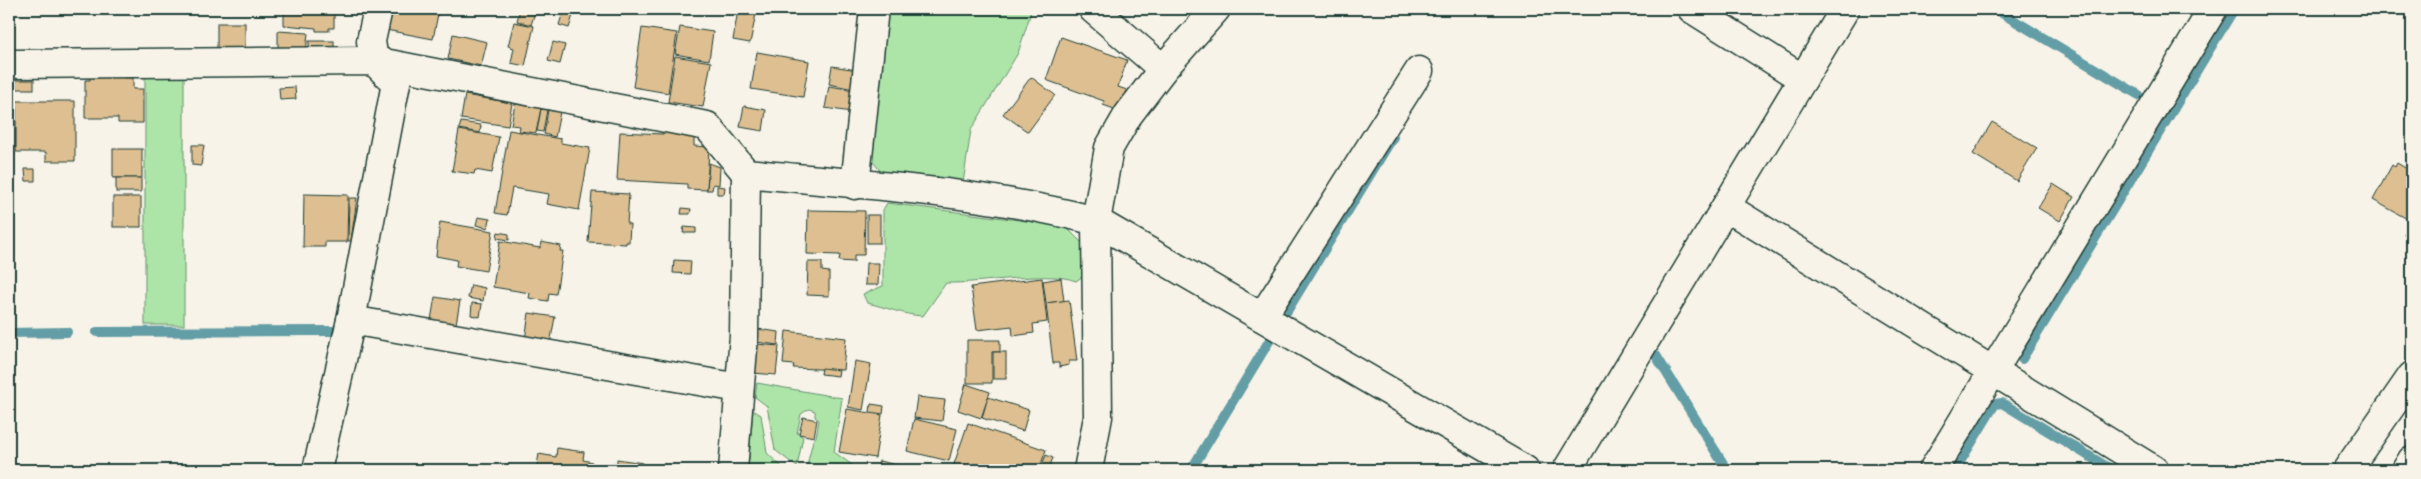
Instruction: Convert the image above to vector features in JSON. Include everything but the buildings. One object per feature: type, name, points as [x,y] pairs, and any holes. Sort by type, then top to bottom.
[{"type":"street","points":[[317,470],[351,320],[396,83],[374,61],[371,41],[378,9]]},
{"type":"street","points":[[855,185],[874,9]]},
{"type":"street","points":[[1094,9],[1163,69]]},
{"type":"street","points":[[1088,470],[1098,417],[1096,221],[1109,148],[1128,115],[1163,69],[1216,9]]},
{"type":"street","points":[[1692,9],[1803,79]]},
{"type":"street","points":[[1567,470],[1845,9]]},
{"type":"street","points":[[1933,470],[2213,9]]},
{"type":"street","points":[[9,64],[374,61],[707,126],[746,173],[744,336],[733,470]]},
{"type":"street","points":[[1262,317],[1419,71]]},
{"type":"street","points":[[746,173],[1041,206],[1096,221],[1524,470]]},
{"type":"street","points":[[1726,206],[2154,470]]},
{"type":"street","points":[[351,320],[739,388]]},
{"type":"street","points":[[2347,470],[2412,376]]},
{"type":"street","points":[[2406,470],[2412,460]]},
{"type":"green space","points":[[886,9],[1032,9],[1018,53],[971,130],[963,183],[882,173],[870,158]]},
{"type":"green space","points":[[145,68],[184,68],[184,325],[145,325]]},
{"type":"green space","points":[[887,203],[1065,226],[1082,243],[1083,276],[1076,281],[1064,278],[1032,277],[946,283],[923,316],[902,313],[867,303],[863,294],[883,286],[883,210]]},
{"type":"green space","points":[[757,383],[842,398],[834,452],[859,470],[806,470],[819,420],[815,417],[815,411],[809,409],[801,414],[797,433],[803,437],[797,467],[775,450],[767,406],[755,397]]},
{"type":"green space","points":[[753,410],[761,415],[767,453],[785,470],[748,470]]},
{"type":"waterway","points":[[1995,9],[2139,95]]},
{"type":"waterway","points":[[2022,359],[2234,9]]},
{"type":"waterway","points":[[1287,311],[1393,137]]},
{"type":"waterway","points":[[97,332],[332,331]]},
{"type":"waterway","points":[[9,333],[67,332]]},
{"type":"waterway","points":[[1191,470],[1271,338]]},
{"type":"waterway","points":[[1655,354],[1727,470]]},
{"type":"waterway","points":[[1955,470],[1995,404],[2002,403],[2112,470]]}]
